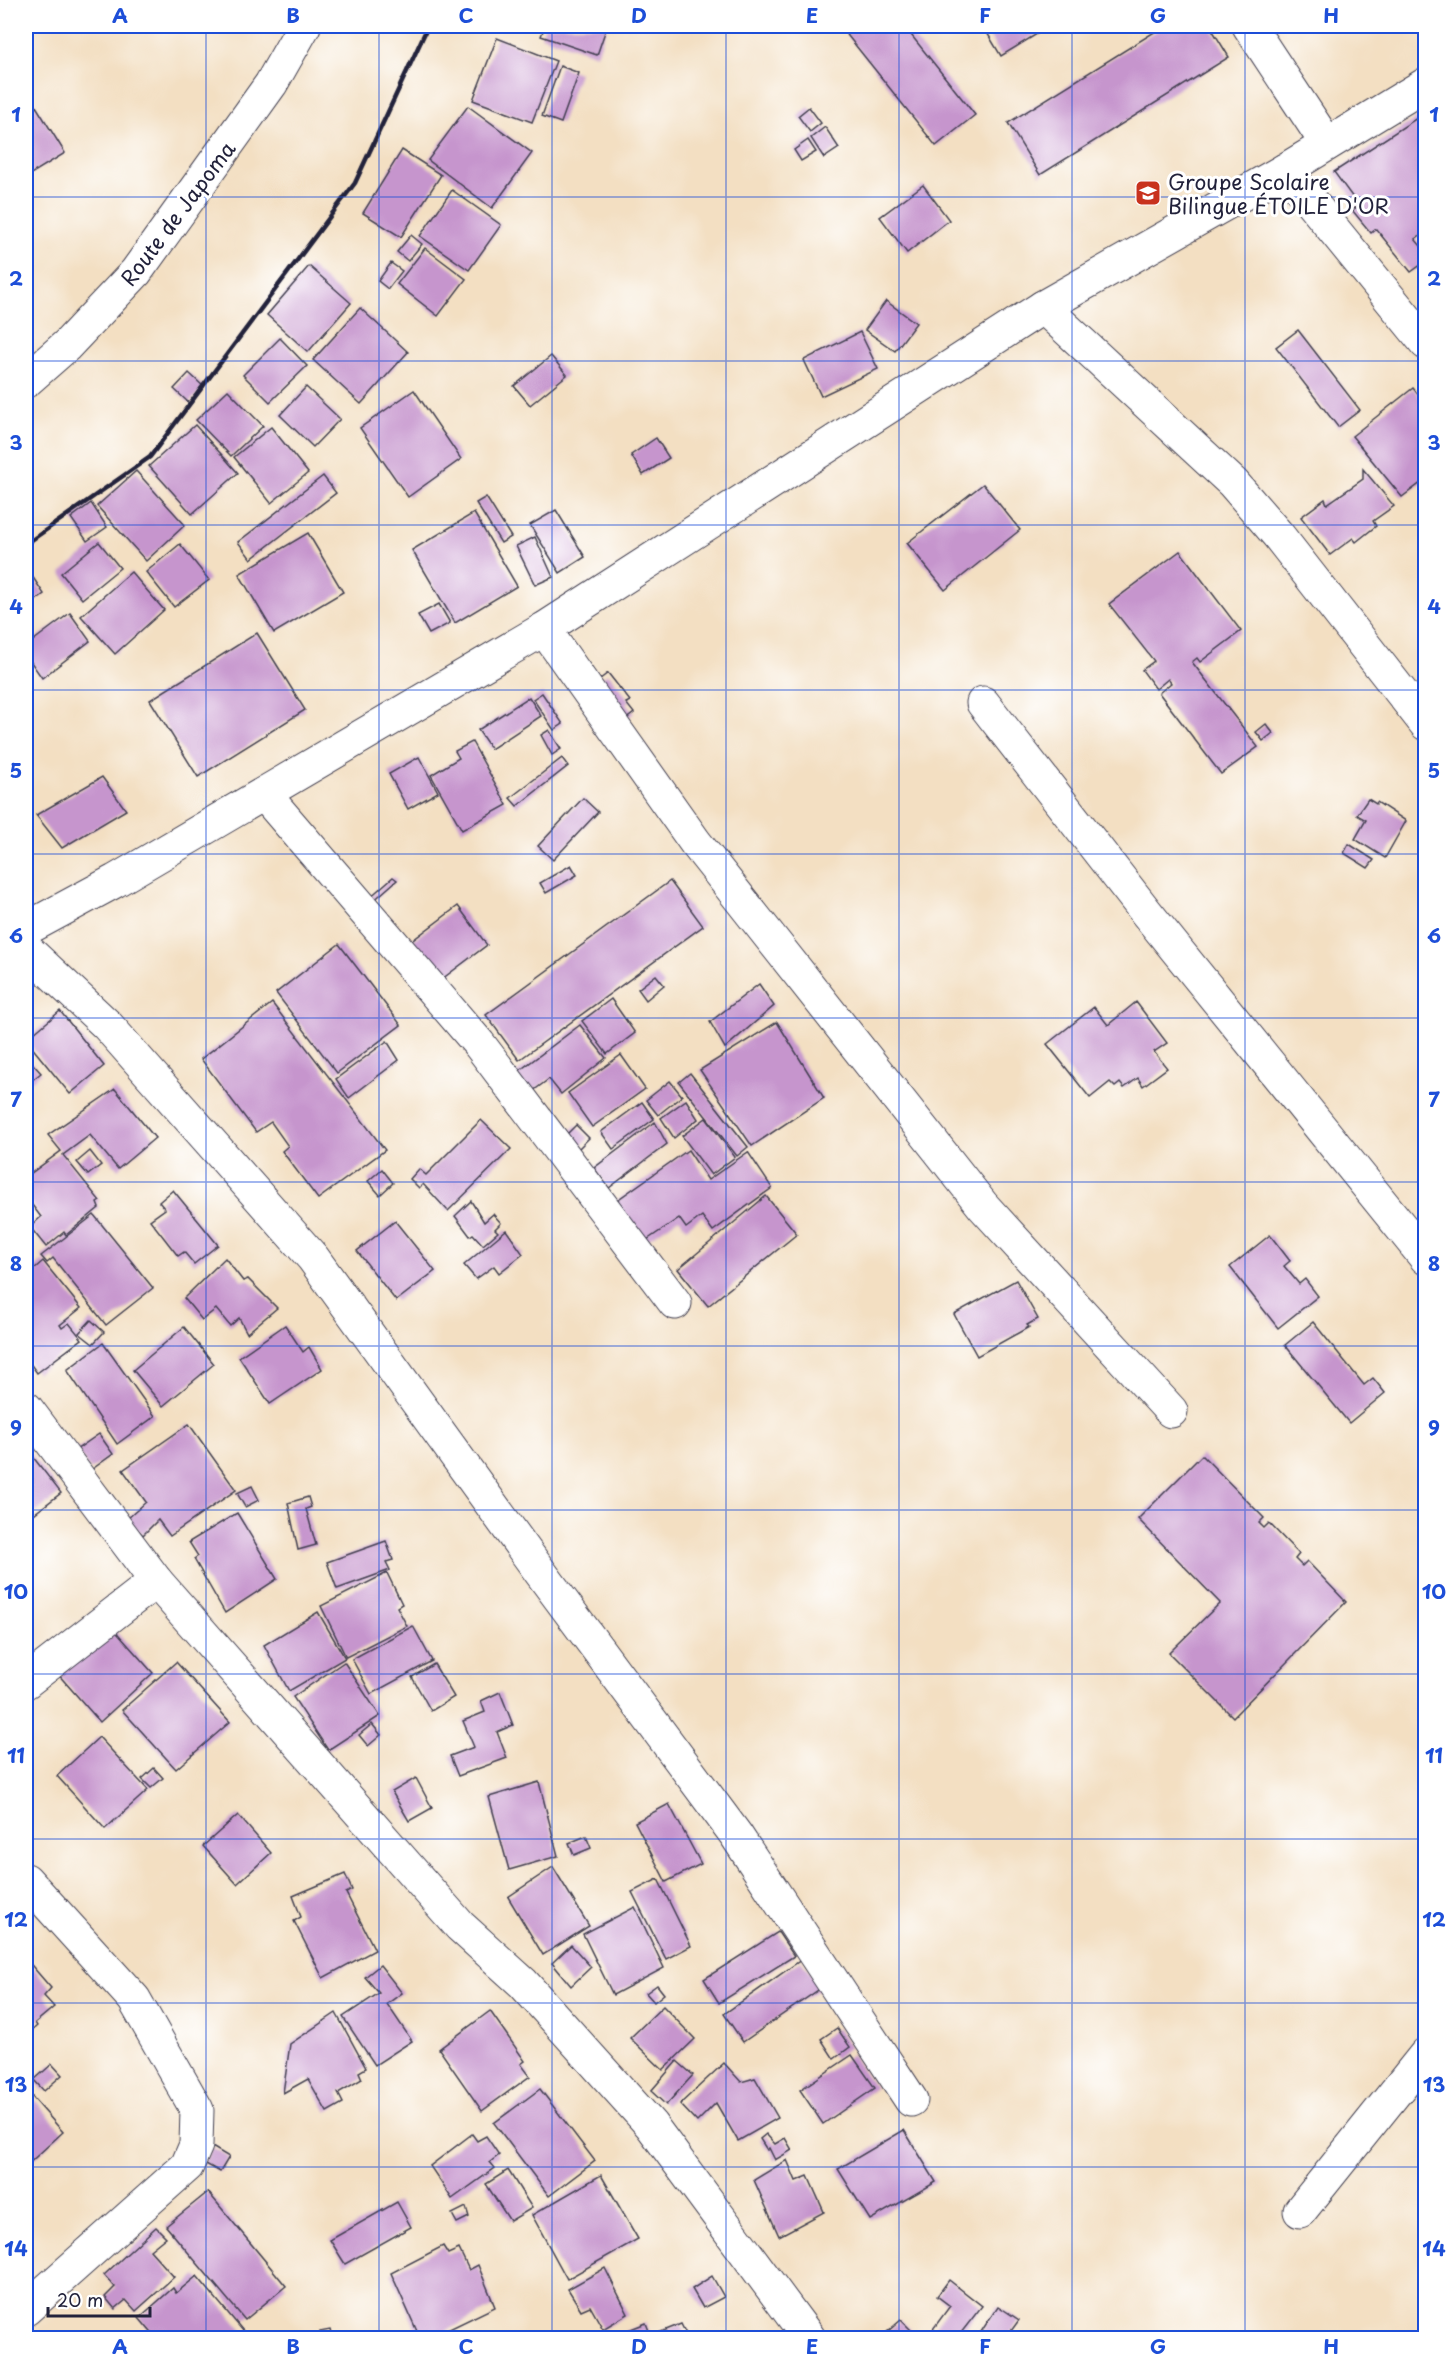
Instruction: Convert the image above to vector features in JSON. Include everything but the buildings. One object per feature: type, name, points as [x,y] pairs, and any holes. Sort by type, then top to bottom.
[{"type":"street","name":"Route de Japoma","points":[[26,381],[67,345],[136,272],[271,84],[304,26]]},
{"type":"street","points":[[1249,26],[1327,144]]},
{"type":"street","points":[[26,929],[115,881],[544,629],[1043,307],[1285,170],[1425,84]]},
{"type":"street","points":[[1285,170],[1425,343]]},
{"type":"street","points":[[1043,307],[1233,483],[1278,535],[1425,724]]},
{"type":"street","points":[[544,629],[688,833],[982,1206],[1171,1411]]},
{"type":"street","points":[[983,703],[1146,912],[1425,1258]]},
{"type":"street","points":[[264,794],[479,1044],[675,1303]]},
{"type":"street","points":[[26,949],[107,1025],[313,1258],[541,1573],[736,1835],[911,2100]]},
{"type":"street","points":[[26,1408],[156,1581],[460,1926],[523,1983],[651,2125],[809,2338]]},
{"type":"street","points":[[26,1682],[156,1581]]},
{"type":"street","points":[[26,1880],[134,1999],[197,2110],[196,2145],[188,2166],[26,2309]]},
{"type":"street","points":[[1300,2211],[1425,2054]]},
{"type":"railway","points":[[26,544],[150,457],[355,183],[428,26]]},
{"type":"place","name":"Groupe Scolaire Bilingue ÉTOILE D'OR","points":[[1148,193]]}]
